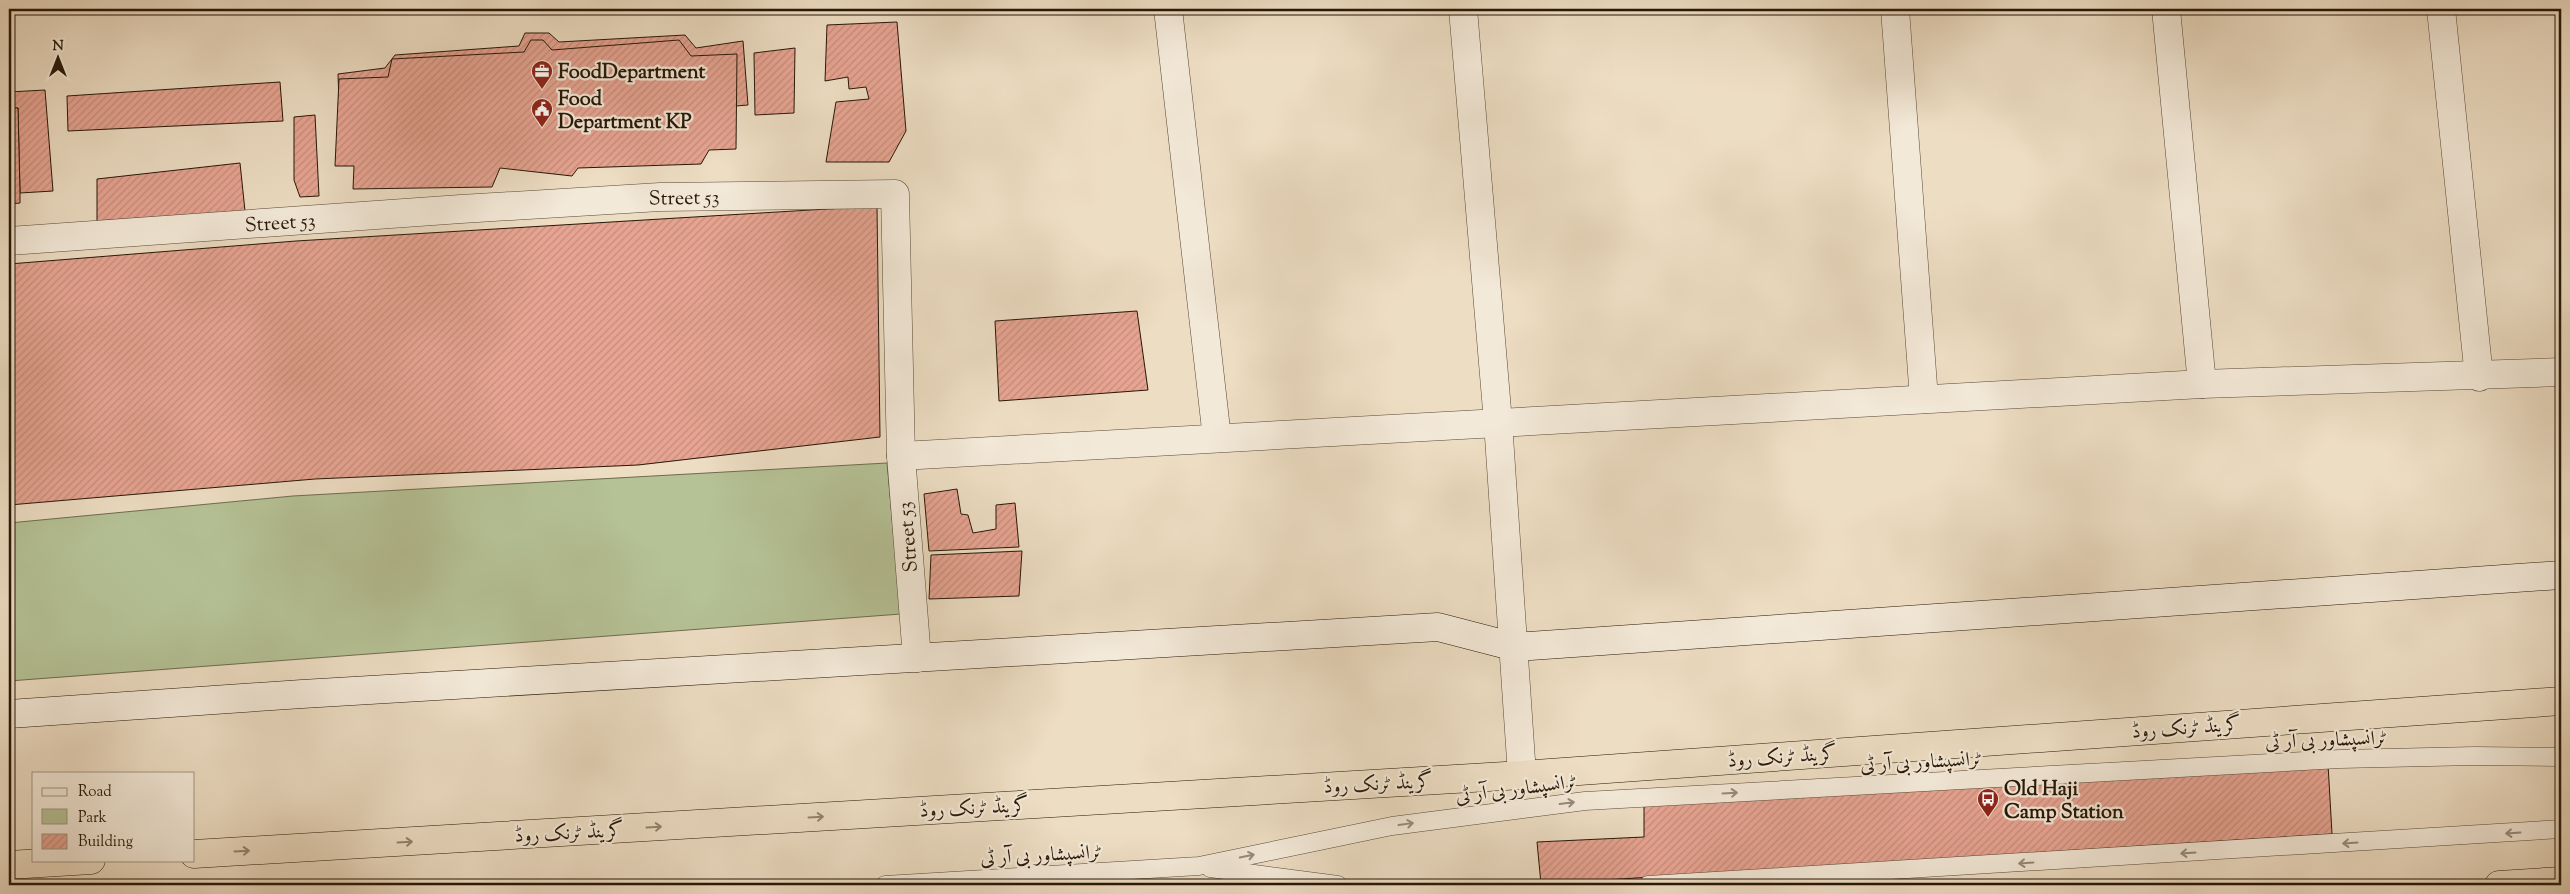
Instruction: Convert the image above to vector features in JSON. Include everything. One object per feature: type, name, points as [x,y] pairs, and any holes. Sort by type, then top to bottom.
[{"type":"highway","name":"گرینڈ ٹرنک روڈ","points":[[195,854],[1522,775],[2561,701]]},
{"type":"highway","points":[[9,865],[59,862]]},
{"type":"highway","points":[[2499,885],[2561,881]]},
{"type":"street","points":[[1168,9],[1217,438]]},
{"type":"street","points":[[1463,9],[1498,422],[1522,775]]},
{"type":"street","points":[[1894,9],[1924,399]]},
{"type":"street","points":[[2166,9],[2202,384]]},
{"type":"street","points":[[2441,9],[2479,376]]},
{"type":"street","name":"Street 53","points":[[9,241],[660,197],[896,194],[901,456],[917,658]]},
{"type":"street","points":[[901,456],[2202,384],[2561,372]]},
{"type":"street","points":[[9,714],[312,693],[1438,627],[1514,647],[2561,575]]},
{"type":"lane","name":"ٹرانسپشاور بی آر ٹی","points":[[885,885],[1199,866],[1392,826],[1585,801],[2340,759],[2475,756],[2561,757]]},
{"type":"lane","points":[[1648,885],[2561,829]]},
{"type":"lane","name":"ٹرانسپشاور بی آر ٹی","points":[[1199,866],[1338,885]]},
{"type":"green space","points":[[887,463],[901,614],[9,681],[9,523],[293,496]]},
{"type":"building","points":[[897,22],[906,131],[889,162],[826,162],[836,102],[869,99],[866,87],[849,89],[848,77],[825,81],[827,25]]},
{"type":"building","name":"FoodDepartment","points":[[525,33],[549,33],[559,42],[685,35],[696,48],[743,41],[748,105],[723,107],[726,127],[367,151],[366,134],[340,134],[338,74],[385,68],[395,55],[519,46]]},
{"type":"building","name":"FoodDepartment","points":[[531,40],[543,40],[552,50],[679,40],[691,56],[737,54],[736,149],[709,150],[701,164],[578,168],[572,176],[500,168],[492,187],[353,189],[354,166],[335,166],[339,79],[388,77],[392,59],[524,52]]},
{"type":"building","points":[[795,48],[794,113],[755,115],[754,53]]},
{"type":"building","points":[[280,82],[283,121],[68,131],[67,96]]},
{"type":"building","points":[[45,90],[53,191],[20,193],[18,108],[9,108],[9,92]]},
{"type":"building","points":[[9,108],[18,108],[20,203],[9,204]]},
{"type":"building","points":[[315,115],[319,196],[300,197],[294,180],[294,117]]},
{"type":"building","points":[[240,163],[245,211],[97,221],[97,179]]},
{"type":"building","points":[[877,206],[880,437],[638,465],[315,479],[9,505],[9,264],[296,241]]},
{"type":"building","points":[[1137,311],[1148,390],[999,401],[995,321]]},
{"type":"building","points":[[957,489],[961,514],[968,515],[973,533],[996,529],[996,505],[1015,503],[1019,547],[929,551],[924,494]]},
{"type":"building","points":[[1022,551],[1019,596],[929,599],[931,555]]},
{"type":"building","name":"Old Haji Camp Station","points":[[2328,764],[2332,834],[1541,884],[1537,842],[1644,837],[1644,802]]},
{"type":"place","name":"FoodDepartment","points":[[542,90]]},
{"type":"place","name":"Food Department KP","points":[[542,128]]},
{"type":"place","name":"Old Haji Camp Station","points":[[1988,818]]}]
